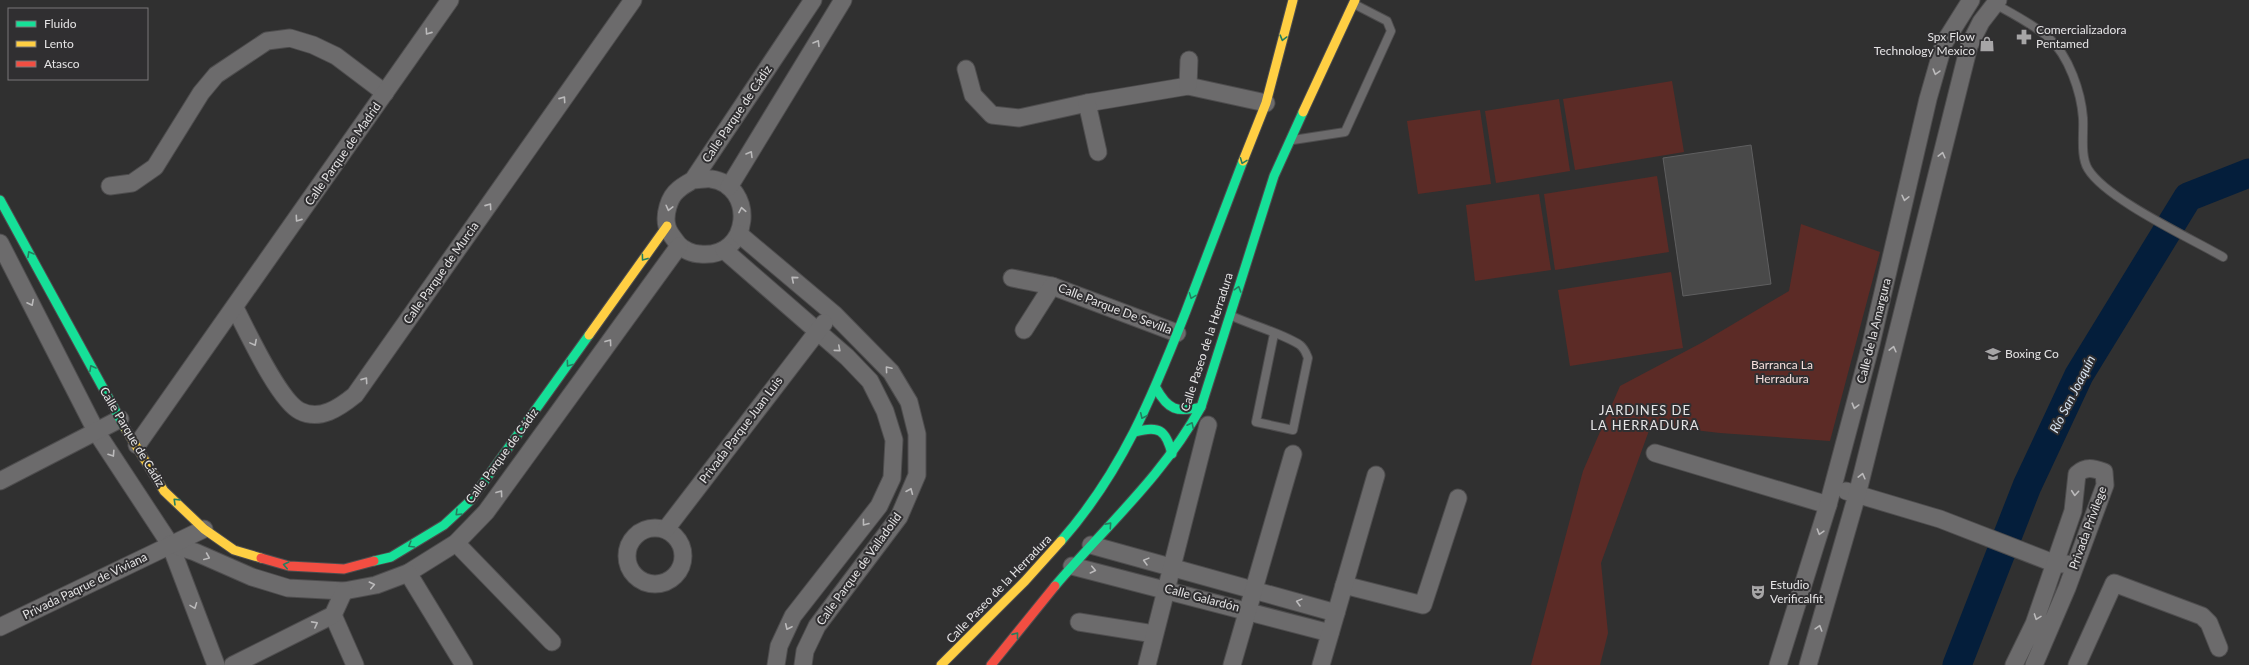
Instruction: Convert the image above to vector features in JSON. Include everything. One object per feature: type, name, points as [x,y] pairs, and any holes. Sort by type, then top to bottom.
[{"type":"main road","name":"Calle Paseo de la Herradura","points":[[941,665],[1050,556],[1103,489],[1135,432],[1156,388],[1266,103],[1293,0]]},
{"type":"main road","name":"Calle Paseo de la Herradura","points":[[991,665],[1072,566],[1172,454],[1188,433],[1201,406],[1274,176],[1353,1]]},
{"type":"main road","name":"Calle Parque de Cádiz","points":[[0,200],[120,419],[164,491],[204,528],[234,550],[289,566],[344,568],[391,557],[444,525],[471,500],[667,226]]},
{"type":"main road","points":[[1156,388],[1167,405],[1176,410],[1187,410],[1201,406]]},
{"type":"main road","points":[[1135,432],[1148,428],[1157,429],[1166,435],[1172,454]]},
{"type":"street","name":"Calle Parque de Madrid","points":[[137,446],[450,0]]},
{"type":"street","name":"Calle Parque de Murcia","points":[[235,308],[282,394],[299,411],[320,414],[338,408],[355,395],[633,0]]},
{"type":"street","name":"Calle Parque de Cádiz","points":[[667,226],[667,207],[677,190],[693,180],[813,0]]},
{"type":"street","points":[[730,187],[843,0]]},
{"type":"street","name":"Calle de la Amargura","points":[[1778,665],[1828,505],[1871,344],[1928,99],[1944,43],[1971,0]]},
{"type":"street","name":"Calle de la Amargura","points":[[1808,665],[1857,495],[1968,46],[1981,22],[1997,2]]},
{"type":"street","points":[[110,186],[132,183],[155,167],[201,93],[216,75],[267,41],[290,38],[313,44],[336,56],[385,93]]},
{"type":"street","points":[[1188,86],[1189,60]]},
{"type":"street","points":[[966,69],[973,95],[992,115],[1019,118],[1087,103],[1188,86],[1266,103]]},
{"type":"street","points":[[1928,99],[1954,104]]},
{"type":"street","points":[[1087,103],[1098,152]]},
{"type":"street","points":[[667,226],[679,246],[693,254],[709,255],[724,250],[739,234],[743,218],[740,201],[730,187],[712,179],[693,180]]},
{"type":"street","name":"Calle Parque de Valladolid","points":[[739,234],[834,314],[891,372],[909,402],[918,434],[917,475],[899,518],[817,626],[805,651],[803,665]]},
{"type":"street","name":"Calle Parque de Cádiz","points":[[0,243],[97,432],[170,544],[216,665]]},
{"type":"street","name":"Calle Parque de Cádiz","points":[[170,544],[195,552],[252,577],[288,588],[344,591],[376,585],[408,573],[456,543],[486,512],[679,246]]},
{"type":"street","name":"Calle Parque de Valladolid","points":[[724,250],[847,357],[870,382],[885,411],[894,440],[892,478],[879,506],[793,616],[779,646],[776,665]]},
{"type":"street","name":"Calle Parque De Sevilla","points":[[1012,278],[1052,286],[1177,333]]},
{"type":"street","name":"Calle Parque De Sevilla","points":[[1024,330],[1052,286]]},
{"type":"street","name":"Privada Parque Juan Luis","points":[[666,529],[817,331],[834,314]]},
{"type":"street","points":[[0,481],[120,419]]},
{"type":"street","points":[[1146,665],[1208,425]]},
{"type":"street","points":[[1655,453],[1828,505]]},
{"type":"street","points":[[1232,665],[1293,454]]},
{"type":"street","name":"Privada Privilege","points":[[2014,665],[2034,624],[2074,510],[2077,474],[2083,469],[2094,468],[2104,472],[2105,485],[2034,665]]},
{"type":"street","points":[[1321,665],[1376,475]]},
{"type":"street","points":[[1833,485],[1857,495],[1940,519],[2056,564],[2075,564]]},
{"type":"street","points":[[1344,585],[1423,605],[1458,498]]},
{"type":"street","name":"Privada Paqrue de Viviana","points":[[0,628],[204,528]]},
{"type":"street","points":[[456,543],[552,642]]},
{"type":"street","name":"Calle Galardón","points":[[1092,545],[1336,613]]},
{"type":"street","name":"Calle Galardón","points":[[1072,566],[1166,589],[1330,633]]},
{"type":"street","points":[[408,573],[464,665]]},
{"type":"street","points":[[2076,665],[2114,583],[2202,616],[2209,623],[2219,648]]},
{"type":"street","points":[[233,665],[256,660],[333,615],[344,591]]},
{"type":"street","points":[[333,615],[356,665]]},
{"type":"street","points":[[1079,622],[1154,634]]},
{"type":"lane","points":[[1291,140],[1345,132],[1391,31],[1387,21],[1353,1]]},
{"type":"lane","points":[[1997,2],[2050,39],[2067,62],[2076,87],[2082,115],[2084,156],[2088,169],[2106,187],[2142,212],[2223,257]]},
{"type":"lane","points":[[1230,315],[1300,345],[1306,350],[1308,358],[1293,430],[1256,422],[1274,334]]},
{"type":"green space","points":[[1672,81],[1684,152],[1575,170],[1563,99]]},
{"type":"green space","points":[[1559,99],[1570,171],[1496,183],[1485,111]]},
{"type":"green space","points":[[1480,110],[1491,184],[1418,194],[1407,121]]},
{"type":"green space","points":[[1657,176],[1669,252],[1555,270],[1544,194]]},
{"type":"green space","points":[[1539,194],[1551,270],[1475,281],[1466,205]]},
{"type":"green space","name":"Barranca La Herradura","points":[[1801,224],[1880,252],[1830,441],[1720,433],[1651,425],[1601,563],[1608,633],[1600,665],[1531,665],[1583,471],[1620,386],[1703,342],[1789,291]]},
{"type":"green space","points":[[1671,272],[1683,348],[1570,366],[1558,290]]},
{"type":"building","points":[[1751,145],[1771,284],[1683,296],[1663,158]]},
{"type":"waterway","name":"Río San Joaquín","points":[[1957,665],[2027,486],[2079,375],[2188,197],[2249,173]]},
{"type":"traffic: fast","points":[[1055,586],[1169,456],[1201,407],[1274,176],[1303,112]]},
{"type":"traffic: fast","points":[[1061,541],[1083,515],[1102,488],[1134,432],[1161,373],[1186,311],[1243,161]]},
{"type":"traffic: fast","points":[[0,200],[125,428]]},
{"type":"traffic: fast","points":[[374,561],[391,557],[444,525],[471,500],[589,335]]},
{"type":"traffic: fast","points":[[1156,388],[1165,401],[1174,408],[1186,410],[1201,407]]},
{"type":"traffic: fast","points":[[1135,432],[1150,429],[1160,431],[1167,439],[1172,454]]},
{"type":"traffic: slow","points":[[1243,161],[1266,103],[1293,0]]},
{"type":"traffic: slow","points":[[1303,112],[1355,0]]},
{"type":"traffic: slow","points":[[589,335],[667,226]]},
{"type":"traffic: slow","points":[[125,428],[164,491],[204,529],[234,550],[261,558]]},
{"type":"traffic: slow","points":[[941,665],[1025,581],[1061,541]]},
{"type":"traffic: jam","points":[[261,558],[289,566],[344,569],[374,561]]},
{"type":"traffic: jam","points":[[991,665],[1055,586]]},
{"type":"place","name":"Comercializadora Pentamed","points":[[2024,37]]},
{"type":"place","name":"Spx Flow Technology Mexico","points":[[1987,44]]},
{"type":"place","name":"Boxing Co","points":[[1993,354]]},
{"type":"place","name":"Estudio Verificalfit","points":[[1758,592]]},
{"type":"district","name":"JARDINES DE LA HERRADURA","points":[[1645,418]]}]
